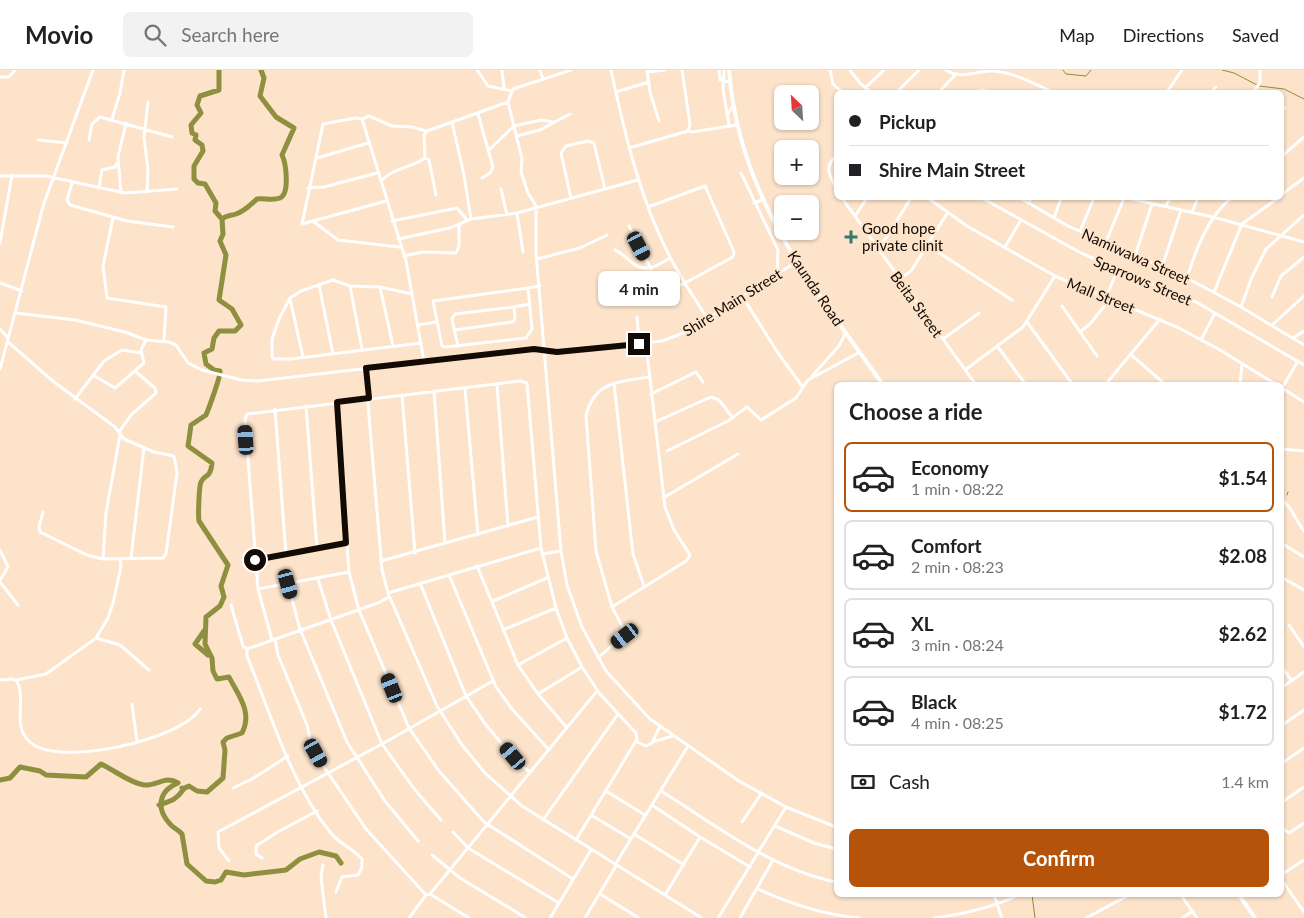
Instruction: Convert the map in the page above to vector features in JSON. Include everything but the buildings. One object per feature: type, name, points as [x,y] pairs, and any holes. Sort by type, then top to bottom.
[{"type":"main road","name":"Kaunda Road","points":[[729,70],[737,125],[750,171],[762,200],[798,261],[882,382]]},
{"type":"main road","points":[[1240,897],[1255,918]]},
{"type":"street","points":[[0,77],[8,77],[15,70]]},
{"type":"street","points":[[0,369],[42,210],[93,70]]},
{"type":"street","points":[[112,119],[120,93],[124,70]]},
{"type":"street","points":[[478,70],[488,86],[512,91],[571,70]]},
{"type":"street","points":[[502,70],[504,88]]},
{"type":"street","points":[[540,70],[543,79]]},
{"type":"street","points":[[611,70],[629,148],[648,207],[670,258],[707,318]]},
{"type":"street","points":[[659,121],[647,71],[664,70]]},
{"type":"street","points":[[682,70],[690,124],[688,131]]},
{"type":"street","points":[[719,70],[720,80],[723,82]]},
{"type":"street","points":[[724,70],[723,82],[726,116],[729,125]]},
{"type":"street","points":[[830,70],[833,84],[840,90]]},
{"type":"street","points":[[850,70],[868,90]]},
{"type":"street","points":[[865,88],[884,70]]},
{"type":"street","points":[[900,90],[919,70]]},
{"type":"street","points":[[946,70],[955,75],[994,71],[1024,79],[1049,90]]},
{"type":"street","points":[[1168,90],[1182,70]]},
{"type":"street","points":[[1255,90],[1260,82],[1260,70]]},
{"type":"street","points":[[941,90],[955,75]]},
{"type":"street","points":[[616,92],[649,82]]},
{"type":"street","points":[[723,82],[730,82]]},
{"type":"street","points":[[1213,90],[1216,87]]},
{"type":"street","points":[[512,91],[508,102],[522,159],[521,172],[524,183],[536,206],[537,259],[546,349],[555,502],[561,551],[568,585],[579,620],[598,658],[610,676],[638,708],[660,726],[707,761],[761,794],[786,807],[834,826]]},
{"type":"street","points":[[146,192],[145,128],[148,102]]},
{"type":"street","points":[[386,201],[304,225],[301,223],[308,188],[317,158],[323,124],[355,118],[362,119],[369,116],[392,126],[412,127],[426,131],[508,102]]},
{"type":"street","points":[[725,105],[733,105]]},
{"type":"street","points":[[726,116],[733,105]]},
{"type":"street","points":[[478,114],[489,150],[492,170],[482,178]]},
{"type":"street","points":[[517,136],[538,131],[570,114]]},
{"type":"street","points":[[89,140],[94,121],[100,117],[172,137]]},
{"type":"street","points":[[362,119],[404,256],[424,360]]},
{"type":"street","points":[[489,150],[492,145],[501,140],[514,126],[541,120],[553,122]]},
{"type":"street","points":[[452,122],[464,175],[469,219]]},
{"type":"street","points":[[121,192],[118,161],[119,147],[126,123]]},
{"type":"street","points":[[629,148],[688,131],[737,125]]},
{"type":"street","points":[[426,131],[424,135],[425,158],[429,160],[436,195]]},
{"type":"street","points":[[1284,154],[1304,137]]},
{"type":"street","points":[[38,140],[68,143]]},
{"type":"street","points":[[571,198],[561,153],[566,146],[588,141],[594,143],[605,189]]},
{"type":"street","points":[[317,158],[368,143]]},
{"type":"street","points":[[381,181],[393,172],[425,158]]},
{"type":"street","points":[[834,158],[828,164],[828,167],[834,183]]},
{"type":"street","points":[[99,188],[102,170],[115,166],[118,161]]},
{"type":"street","points":[[308,188],[324,188],[377,172]]},
{"type":"street","points":[[741,173],[778,250],[777,275]]},
{"type":"street","points":[[0,243],[12,175]]},
{"type":"street","points":[[0,176],[46,176],[121,192],[177,189]]},
{"type":"street","points":[[1284,193],[1304,178]]},
{"type":"street","points":[[398,239],[459,225],[469,219],[517,213],[536,206],[638,180]]},
{"type":"street","points":[[72,183],[67,200],[68,204],[113,218],[173,228]]},
{"type":"street","points":[[615,274],[633,304],[642,303],[731,259],[734,255],[707,188],[701,186],[648,207]]},
{"type":"street","points":[[501,189],[507,215]]},
{"type":"street","points":[[754,203],[762,200]]},
{"type":"street","name":"Beita Street","points":[[843,200],[974,382]]},
{"type":"street","points":[[855,216],[866,200]]},
{"type":"street","points":[[879,250],[911,200]]},
{"type":"street","name":"Mall Street","points":[[931,200],[967,226],[1055,276],[1160,319],[1272,382]]},
{"type":"street","name":"Sparrows Street","points":[[986,200],[1081,253],[1180,294],[1304,365]]},
{"type":"street","name":"Namiwawa Street","points":[[1024,200],[1080,231],[1187,278],[1241,307],[1304,345]]},
{"type":"street","points":[[1054,218],[1060,200]]},
{"type":"street","points":[[1080,231],[1093,200]]},
{"type":"street","points":[[1106,242],[1124,200]]},
{"type":"street","points":[[1143,200],[1152,204],[1242,224],[1304,242]]},
{"type":"street","points":[[1166,206],[1169,200]]},
{"type":"street","points":[[1192,212],[1197,200]]},
{"type":"street","points":[[1187,278],[1193,258],[1214,217],[1229,200]]},
{"type":"street","points":[[1214,292],[1242,224],[1275,200]]},
{"type":"street","points":[[1135,256],[1152,204]]},
{"type":"street","points":[[392,221],[457,208],[469,219]]},
{"type":"street","points":[[760,215],[768,210]]},
{"type":"street","points":[[1162,267],[1181,210]]},
{"type":"street","points":[[899,279],[911,271],[948,212]]},
{"type":"street","points":[[517,213],[523,252]]},
{"type":"street","points":[[1241,307],[1262,254],[1280,235],[1304,215]]},
{"type":"street","points":[[16,313],[75,320],[126,332],[146,340],[164,341],[166,307],[107,298],[104,266],[113,218]]},
{"type":"street","points":[[1005,247],[1021,220]]},
{"type":"street","points":[[314,222],[338,240],[400,247]]},
{"type":"street","points":[[404,256],[423,252],[456,253],[460,246],[459,225]]},
{"type":"street","points":[[629,226],[651,269]]},
{"type":"street","points":[[537,259],[580,248],[607,235]]},
{"type":"street","points":[[927,245],[1012,300]]},
{"type":"street","points":[[615,250],[637,267],[651,269],[670,258]]},
{"type":"street","points":[[1272,297],[1281,276],[1304,257]]},
{"type":"street","name":"Shire Main Street","points":[[164,341],[176,345],[186,361],[192,366],[221,376],[248,381],[424,360],[546,349],[557,352],[646,344],[674,337],[798,261]]},
{"type":"street","points":[[1080,332],[1090,324],[1108,298],[1118,269]]},
{"type":"street","points":[[965,370],[998,347],[1027,322],[1055,276]]},
{"type":"street","points":[[412,294],[380,287],[350,286],[334,280],[301,291],[290,298],[279,319],[272,339],[272,358],[333,354],[421,343]]},
{"type":"street","points":[[0,283],[22,291]]},
{"type":"street","points":[[318,285],[333,354]]},
{"type":"street","points":[[350,286],[362,349]]},
{"type":"street","points":[[528,288],[532,329],[526,338],[458,346],[442,346],[432,304],[436,299],[540,286]]},
{"type":"street","points":[[380,287],[392,346]]},
{"type":"street","points":[[742,296],[802,387]]},
{"type":"street","points":[[1272,325],[1304,296]]},
{"type":"street","points":[[290,298],[303,357]]},
{"type":"street","points":[[458,346],[452,319],[455,314],[530,304]]},
{"type":"street","points":[[1062,306],[1097,356]]},
{"type":"street","points":[[455,330],[512,322],[515,319],[514,307]]},
{"type":"street","points":[[943,339],[979,313]]},
{"type":"street","points":[[1200,340],[1215,313]]},
{"type":"street","points":[[637,317],[639,344]]},
{"type":"street","points":[[1108,382],[1160,319]]},
{"type":"street","points":[[418,326],[436,322]]},
{"type":"street","points":[[1027,322],[1071,382]]},
{"type":"street","points":[[0,330],[8,340],[75,399],[119,433],[126,441],[174,456],[177,473],[165,556],[157,559],[120,559],[103,558],[87,554],[42,534],[39,527],[43,512]]},
{"type":"street","points":[[667,451],[733,418],[748,407],[761,420],[796,398],[802,387],[840,344],[846,331]]},
{"type":"street","points":[[1293,338],[1304,331]]},
{"type":"street","points":[[92,375],[115,388],[136,372],[144,361],[141,353],[146,340]]},
{"type":"street","points":[[612,606],[686,561],[690,555],[674,530],[663,498],[646,344]]},
{"type":"street","points":[[998,347],[1024,382]]},
{"type":"street","points":[[75,399],[104,361],[120,351],[141,353]]},
{"type":"street","points":[[808,380],[860,352]]},
{"type":"street","points":[[1130,354],[1163,382]]},
{"type":"street","points":[[1284,386],[1298,361]]},
{"type":"street","points":[[1240,382],[1242,364]]},
{"type":"street","points":[[366,368],[381,561],[389,595],[439,711],[462,745],[485,773],[510,797],[590,850],[702,918]]},
{"type":"street","points":[[103,558],[106,513],[119,433],[128,418],[156,393],[155,388],[136,372]]},
{"type":"street","points":[[651,394],[696,372],[703,382]]},
{"type":"street","points":[[598,658],[626,634],[612,606],[596,551],[586,424],[588,408],[593,396],[602,388],[614,383],[649,378]]},
{"type":"street","points":[[469,918],[428,894],[370,833],[328,773],[311,743],[307,724],[278,655],[258,588],[245,418],[250,412],[402,394],[465,389],[520,381],[528,384],[541,548],[556,608],[567,638],[582,667],[598,691],[636,733],[637,742],[576,840]]},
{"type":"street","points":[[614,383],[633,554],[644,586]]},
{"type":"street","points":[[497,385],[508,526]]},
{"type":"street","points":[[465,389],[478,535]]},
{"type":"street","points":[[1284,390],[1304,402]]},
{"type":"street","points":[[434,391],[445,543]]},
{"type":"street","points":[[402,394],[415,553]]},
{"type":"street","points":[[655,422],[711,397],[719,400],[733,418]]},
{"type":"street","points":[[337,402],[349,572],[360,610],[409,728],[439,771],[473,812],[487,824],[573,879]]},
{"type":"street","points":[[306,406],[317,549]]},
{"type":"street","points":[[275,409],[286,554]]},
{"type":"street","points":[[131,558],[144,448]]},
{"type":"street","points":[[1284,449],[1304,451]]},
{"type":"street","points":[[663,498],[738,454]]},
{"type":"street","points":[[1284,503],[1288,505],[1295,520],[1304,531]]},
{"type":"street","points":[[381,561],[538,517]]},
{"type":"street","points":[[255,560],[346,543]]},
{"type":"street","points":[[1284,545],[1304,557]]},
{"type":"street","points":[[247,649],[300,629],[360,610],[389,595],[420,583],[541,548]]},
{"type":"street","points":[[0,550],[8,567],[0,581],[18,605]]},
{"type":"street","points":[[542,554],[561,551]]},
{"type":"street","points":[[0,680],[16,680],[46,674],[96,638],[108,618],[113,603],[121,567],[120,559]]},
{"type":"street","points":[[477,566],[518,664],[538,694],[567,728]]},
{"type":"street","points":[[258,588],[318,579],[349,572]]},
{"type":"street","points":[[449,575],[493,680],[512,709],[549,750]]},
{"type":"street","points":[[492,601],[547,578]]},
{"type":"street","points":[[318,579],[331,620],[382,744],[410,784],[441,820]]},
{"type":"street","points":[[1284,580],[1304,590]]},
{"type":"street","points":[[420,583],[466,696],[488,727],[517,762],[530,772]]},
{"type":"street","points":[[288,584],[300,629],[347,742],[385,801],[418,841]]},
{"type":"street","points":[[231,605],[243,646],[247,649],[247,656],[263,700],[302,786],[333,836],[348,845],[363,861],[358,875],[342,877],[336,892]]},
{"type":"street","points":[[503,630],[556,608]]},
{"type":"street","points":[[1290,625],[1304,647]]},
{"type":"street","points":[[96,638],[120,645],[149,670]]},
{"type":"street","points":[[518,664],[567,638]]},
{"type":"street","points":[[538,694],[582,667]]},
{"type":"street","points":[[1284,670],[1292,681]]},
{"type":"street","points":[[1284,686],[1304,672]]},
{"type":"street","points":[[16,680],[21,694],[20,728],[23,735],[38,747],[46,750],[75,752],[107,748],[137,741],[186,724],[200,709]]},
{"type":"street","points":[[229,861],[219,848],[218,832],[382,744],[493,680]]},
{"type":"street","points":[[409,918],[598,691]]},
{"type":"street","points":[[132,704],[137,741]]},
{"type":"street","points":[[1284,724],[1304,710]]},
{"type":"street","points":[[543,820],[618,714]]},
{"type":"street","points":[[652,742],[660,726]]},
{"type":"street","points":[[637,742],[646,746],[652,742],[674,736]]},
{"type":"street","points":[[585,918],[688,746]]},
{"type":"street","points":[[1284,762],[1304,748]]},
{"type":"street","points":[[233,788],[252,779],[288,756]]},
{"type":"street","points":[[1284,801],[1304,787]]},
{"type":"street","points":[[606,791],[645,815]]},
{"type":"street","points":[[661,791],[773,860],[805,874],[834,881]]},
{"type":"street","points":[[742,822],[761,794]]},
{"type":"street","points":[[652,805],[750,867]]},
{"type":"street","points":[[718,918],[786,807]]},
{"type":"street","points":[[262,858],[256,854],[256,846],[276,832],[317,812]]},
{"type":"street","points":[[591,815],[631,839]]},
{"type":"street","points":[[1284,829],[1289,833],[1304,823]]},
{"type":"street","points":[[776,826],[814,843],[834,848]]},
{"type":"street","points":[[453,832],[468,848],[559,903]]},
{"type":"street","points":[[634,834],[684,865]]},
{"type":"street","points":[[664,895],[700,837]]},
{"type":"street","points":[[550,918],[590,850]]},
{"type":"street","points":[[432,855],[449,870],[526,918]]},
{"type":"street","points":[[741,918],[773,860]]},
{"type":"street","points":[[1284,875],[1304,860]]},
{"type":"street","points":[[323,865],[321,877],[326,918]]},
{"type":"street","points":[[1284,882],[1304,912]]},
{"type":"street","points":[[758,889],[785,901],[809,908],[839,916],[860,918]]},
{"type":"street","points":[[600,894],[639,918]]},
{"type":"street","points":[[995,897],[1002,918]]},
{"type":"street","points":[[934,918],[997,904],[1013,897]]},
{"type":"street","points":[[1086,918],[1125,897]]},
{"type":"street","points":[[1182,897],[1197,918]]},
{"type":"street","points":[[1182,918],[1193,912]]},
{"type":"waterway","points":[[219,70],[219,90],[200,96],[197,105],[201,113],[191,125],[192,133],[196,135],[195,140],[202,145],[203,151],[194,166],[194,179],[198,183],[205,184],[216,203],[215,211],[222,219]]},
{"type":"waterway","points":[[183,789],[189,786],[197,791],[207,792],[223,778],[225,750],[223,742],[227,738],[242,733],[246,718],[243,704],[229,677],[217,679],[213,671],[212,658],[205,644],[206,617],[220,606],[224,597],[221,586],[228,565],[199,521],[200,485],[209,474],[212,463],[188,446],[191,425],[206,415],[220,374],[220,371],[214,370],[206,364],[204,353],[212,349],[214,338],[219,331],[235,331],[241,325],[232,309],[219,300],[226,255],[220,241],[223,234],[222,219],[242,211],[257,199],[280,198],[285,191],[286,171],[282,155],[294,128],[276,117],[260,96],[264,78],[261,70]]},
{"type":"waterway","points":[[1063,70],[1066,74],[1086,76],[1091,70]]},
{"type":"waterway","points":[[1222,70],[1234,73],[1259,86],[1284,89],[1304,99]]},
{"type":"waterway","points":[[204,631],[195,644],[208,655]]},
{"type":"waterway","points":[[0,780],[10,778],[20,767],[40,771],[46,775],[86,777],[101,764],[139,784],[149,785],[165,780],[178,783],[166,791],[161,801],[161,807],[171,825],[182,834],[187,864],[206,881],[215,882],[221,880],[226,872],[244,875],[286,870],[300,859],[319,852],[336,856],[341,863]]},
{"type":"waterway","points":[[159,805],[175,799],[183,790],[182,788]]},
{"type":"waterway","points":[[1032,897],[1035,918]]},
{"type":"place","name":"Good hope private clinit","points":[[851,237]]},
{"type":"route","points":[[255,560],[346,543],[337,402],[369,398],[366,368],[534,349],[546,349],[557,352],[639,344]]}]
